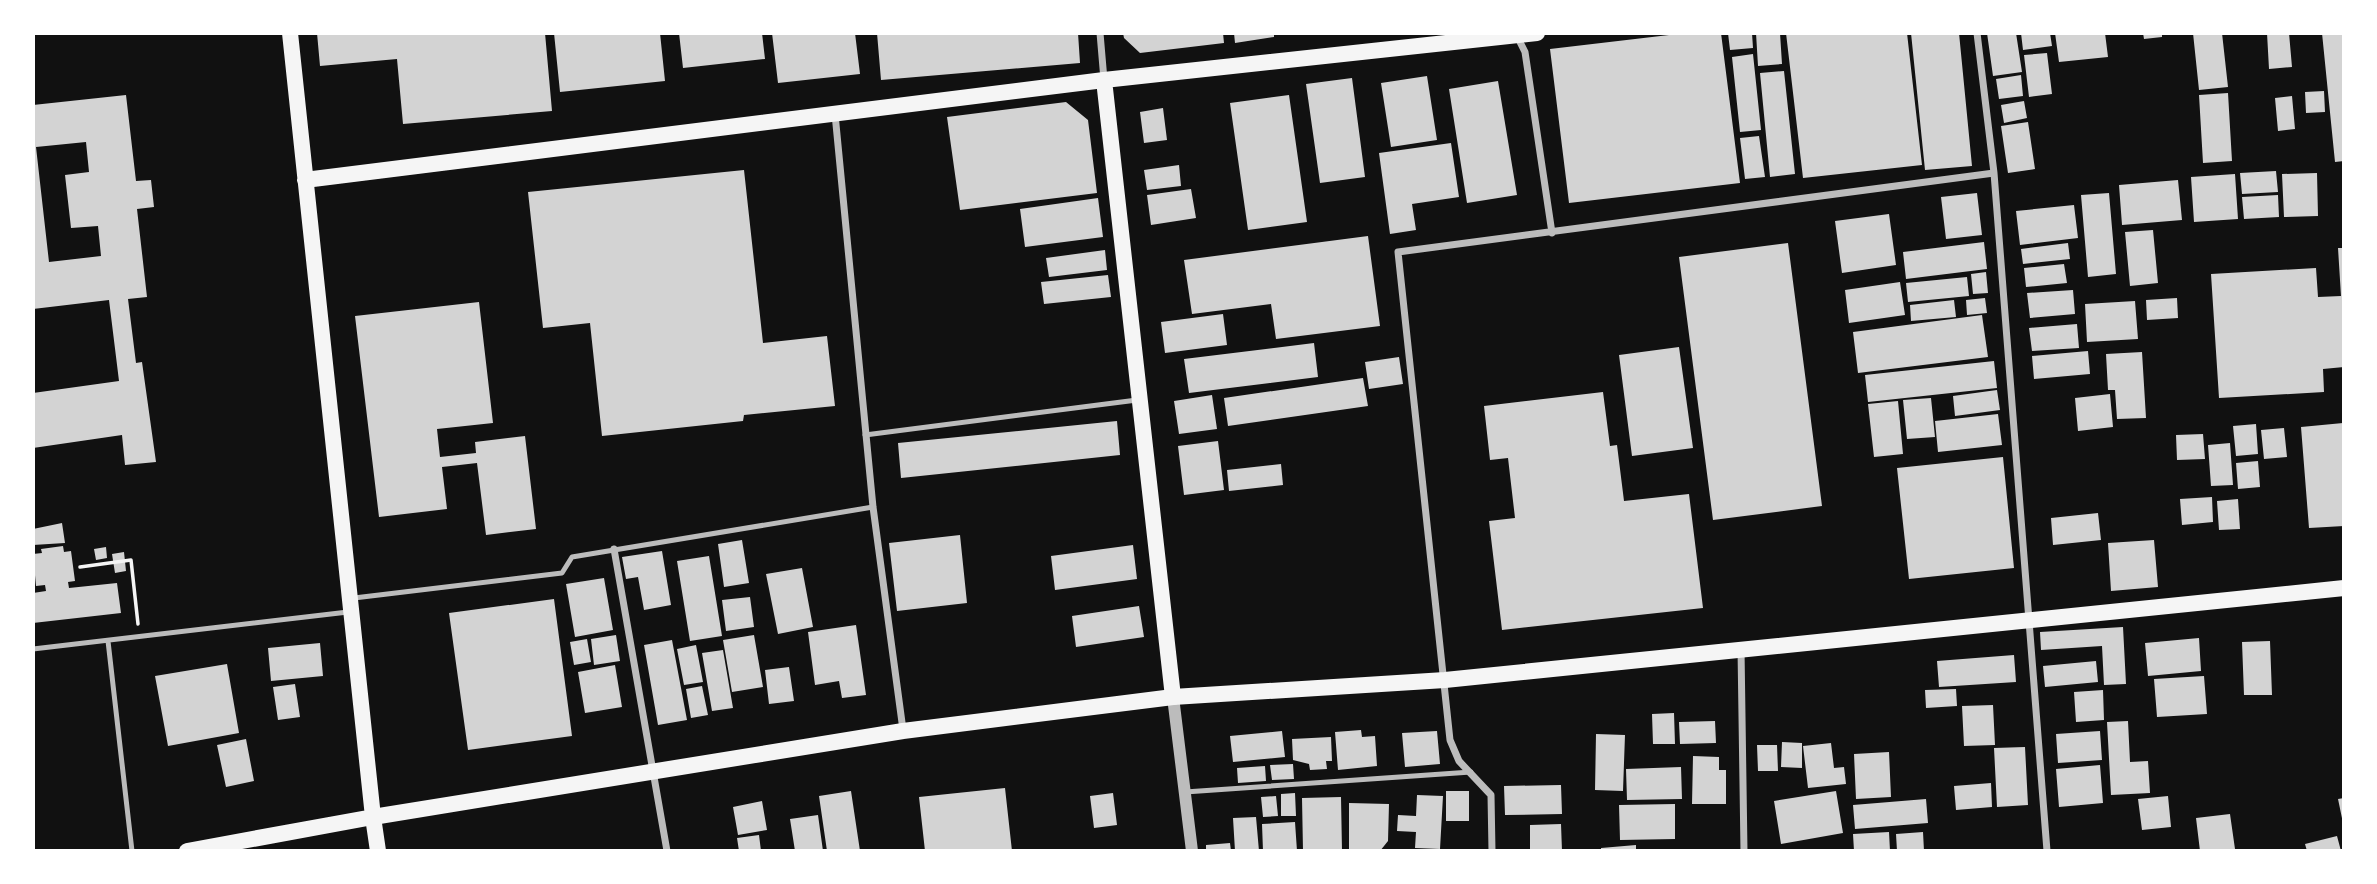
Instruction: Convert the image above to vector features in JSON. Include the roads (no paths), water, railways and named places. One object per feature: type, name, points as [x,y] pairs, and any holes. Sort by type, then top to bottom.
[{"type":"main road","points":[[290,33],[378,851]]},
{"type":"main road","points":[[305,180],[1104,80],[1537,33]]},
{"type":"main road","points":[[1104,80],[1172,697]]},
{"type":"main road","points":[[187,851],[373,817],[903,731],[1172,697],[1445,680],[2344,588]]},
{"type":"street","points":[[1100,33],[1104,80]]},
{"type":"street","points":[[1977,33],[1994,173],[2047,851]]},
{"type":"street","points":[[1516,35],[1525,52],[1552,233]]},
{"type":"street","points":[[835,114],[873,507],[903,731]]},
{"type":"street","points":[[1492,851],[1491,795],[1459,761],[1450,740],[1398,252],[1994,173]]},
{"type":"street","points":[[614,550],[667,851]]},
{"type":"street","points":[[1741,649],[1744,851]]},
{"type":"street","points":[[1172,697],[1192,851]]},
{"type":"lane","points":[[866,435],[1140,400]]},
{"type":"lane","points":[[33,649],[108,642],[562,573],[572,557],[873,507]]},
{"type":"lane","points":[[108,642],[132,851]]},
{"type":"lane","points":[[1185,792],[1471,772]]}]
